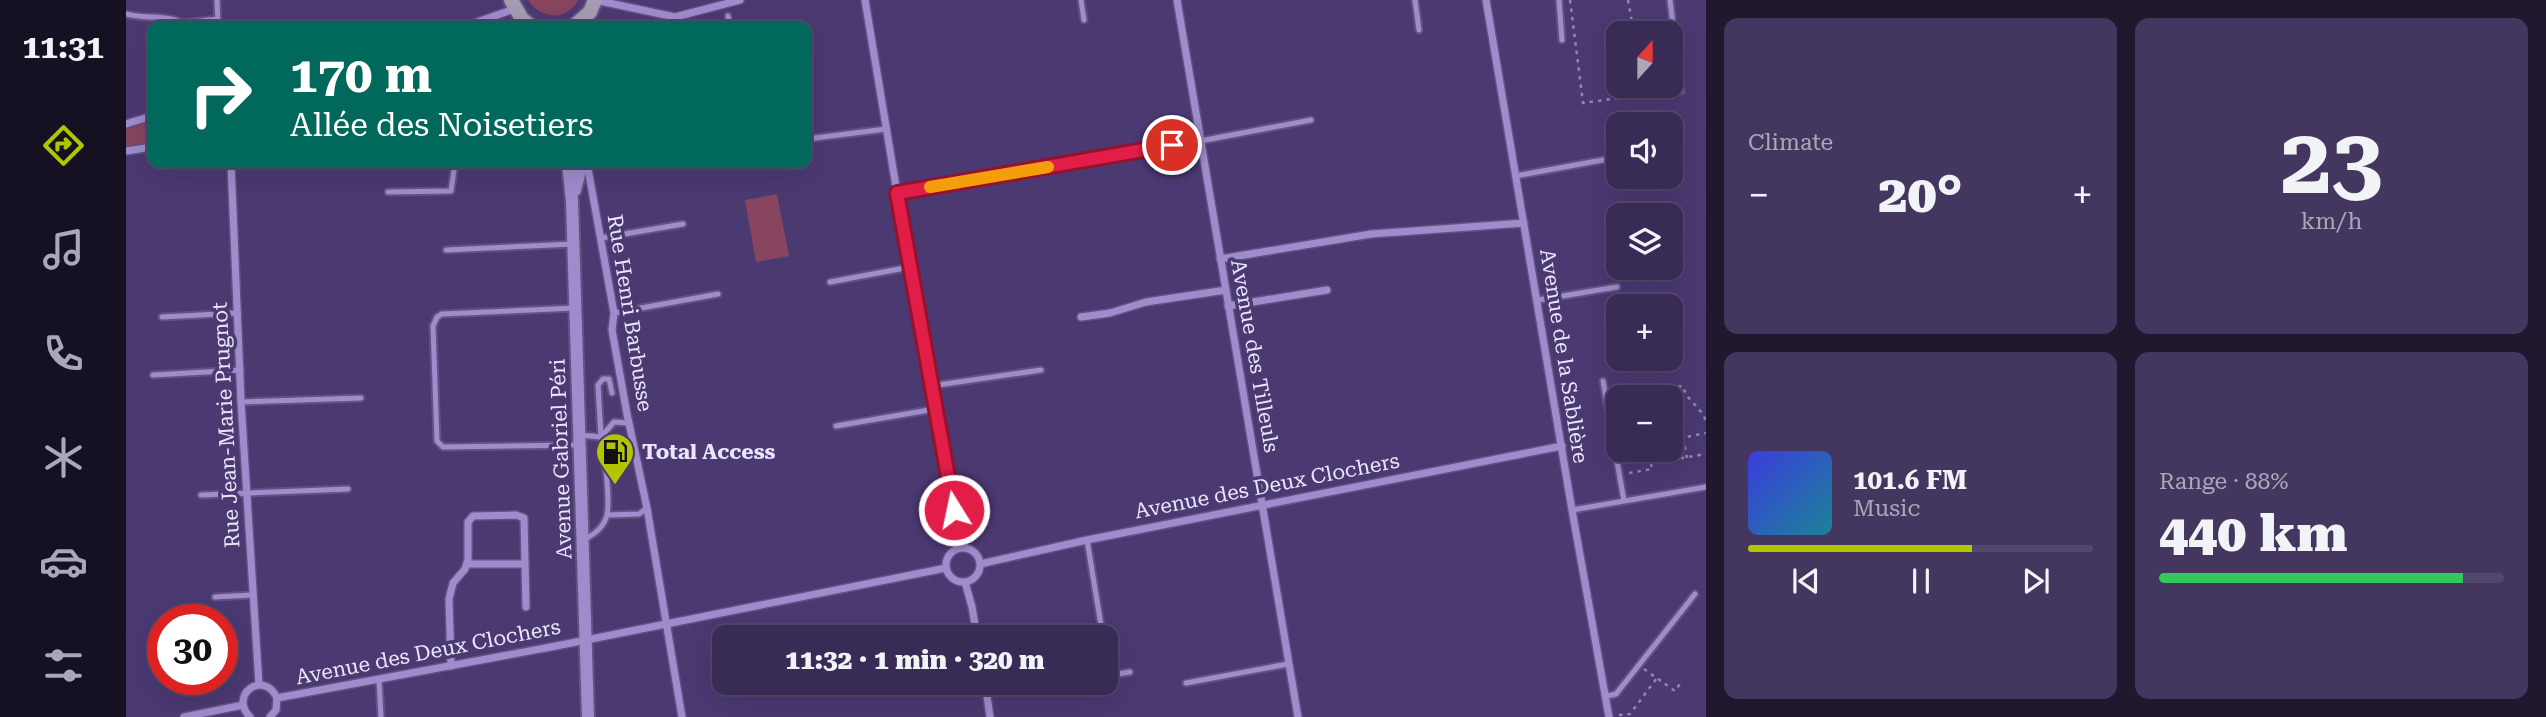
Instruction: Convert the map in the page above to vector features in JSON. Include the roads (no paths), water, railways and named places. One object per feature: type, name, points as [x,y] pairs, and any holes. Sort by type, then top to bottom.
[{"type":"main road","points":[[582,21],[590,12],[595,0]]},
{"type":"main road","points":[[512,5],[526,21]]},
{"type":"street","points":[[595,0],[675,17],[740,0]]},
{"type":"street","points":[[623,0],[634,7]]},
{"type":"street","points":[[865,0],[960,548]]},
{"type":"street","name":"Avenue des Tilleuls","points":[[1177,0],[1298,717]]},
{"type":"street","name":"Avenue de la Sablière","points":[[1486,0],[1609,717]]},
{"type":"street","points":[[477,21],[512,5]]},
{"type":"street","points":[[126,124],[147,118]]},
{"type":"street","points":[[897,193],[1200,141]]},
{"type":"street","points":[[126,151],[147,148]]},
{"type":"street","name":"Rue Jean-Marie Prugnot","points":[[231,168],[241,402],[259,685]]},
{"type":"street","name":"Avenue Gabriel Péri","points":[[569,168],[572,201],[588,717]]},
{"type":"street","name":"Avenue Gabriel Péri","points":[[572,201],[582,168]]},
{"type":"street","name":"Rue Henri Barbusse","points":[[585,168],[601,238],[614,313],[612,330],[647,508],[682,717]]},
{"type":"street","points":[[1220,259],[1371,234],[1524,223]]},
{"type":"street","points":[[1081,317],[1110,313],[1146,302],[1226,289]]},
{"type":"street","points":[[1228,306],[1326,290]]},
{"type":"street","name":"Avenue des Deux Clochers","points":[[980,564],[1087,540],[1562,446]]},
{"type":"street","points":[[451,666],[449,599],[453,583],[467,564],[468,522],[473,516],[516,515],[524,518],[526,607]]},
{"type":"street","points":[[960,548],[975,554],[980,564],[977,574],[965,582]]},
{"type":"street","points":[[960,548],[951,553],[946,568],[951,577],[965,582]]},
{"type":"street","points":[[467,564],[525,564]]},
{"type":"street","points":[[666,624],[946,568]]},
{"type":"street","points":[[965,582],[975,625]]},
{"type":"street","name":"Avenue des Deux Clochers","points":[[277,698],[666,624]]},
{"type":"street","points":[[250,717],[243,700],[248,690],[259,685],[270,688],[277,698],[276,710],[270,717]]},
{"type":"street","points":[[987,695],[990,717]]},
{"type":"street","points":[[184,717],[243,705]]},
{"type":"lane","points":[[217,0],[218,21]]},
{"type":"lane","points":[[1081,0],[1084,20]]},
{"type":"lane","points":[[1415,0],[1419,30]]},
{"type":"lane","points":[[1559,0],[1562,40]]},
{"type":"lane","points":[[1670,0],[1673,21]]},
{"type":"lane","points":[[126,14],[177,21]]},
{"type":"lane","points":[[728,16],[729,21]]},
{"type":"lane","points":[[1200,141],[1311,120]]},
{"type":"lane","points":[[812,138],[886,128]]},
{"type":"lane","points":[[1515,176],[1606,159]]},
{"type":"lane","points":[[388,192],[450,191],[454,168]]},
{"type":"lane","points":[[601,238],[683,224]]},
{"type":"lane","points":[[446,250],[573,244]]},
{"type":"lane","points":[[830,282],[910,267]]},
{"type":"lane","points":[[1538,300],[1617,287]]},
{"type":"lane","points":[[614,313],[718,294]]},
{"type":"lane","points":[[575,308],[442,314],[438,317],[433,326],[437,440],[443,447],[579,440],[601,437],[614,422],[629,423]]},
{"type":"lane","points":[[162,317],[238,313]]},
{"type":"lane","points":[[153,375],[240,370]]},
{"type":"lane","points":[[931,386],[1041,370]]},
{"type":"lane","points":[[582,541],[598,532],[607,516],[605,453],[601,437],[598,385],[603,379],[609,379],[612,393]]},
{"type":"lane","points":[[1604,381],[1623,501]]},
{"type":"lane","points":[[241,402],[361,398]]},
{"type":"lane","points":[[836,426],[935,409]]},
{"type":"lane","points":[[616,414],[617,423]]},
{"type":"lane","points":[[1572,510],[1706,486]]},
{"type":"lane","points":[[201,495],[348,489]]},
{"type":"lane","points":[[607,516],[639,514],[647,508]]},
{"type":"lane","points":[[1087,540],[1101,625]]},
{"type":"lane","points":[[1606,696],[1616,694],[1695,594]]},
{"type":"lane","points":[[215,597],[252,596]]},
{"type":"lane","points":[[1186,683],[1289,664]]},
{"type":"lane","points":[[1118,674],[1130,672]]},
{"type":"lane","points":[[379,680],[381,717]]},
{"type":"place","name":"Total Access","points":[[615,486]]}]
